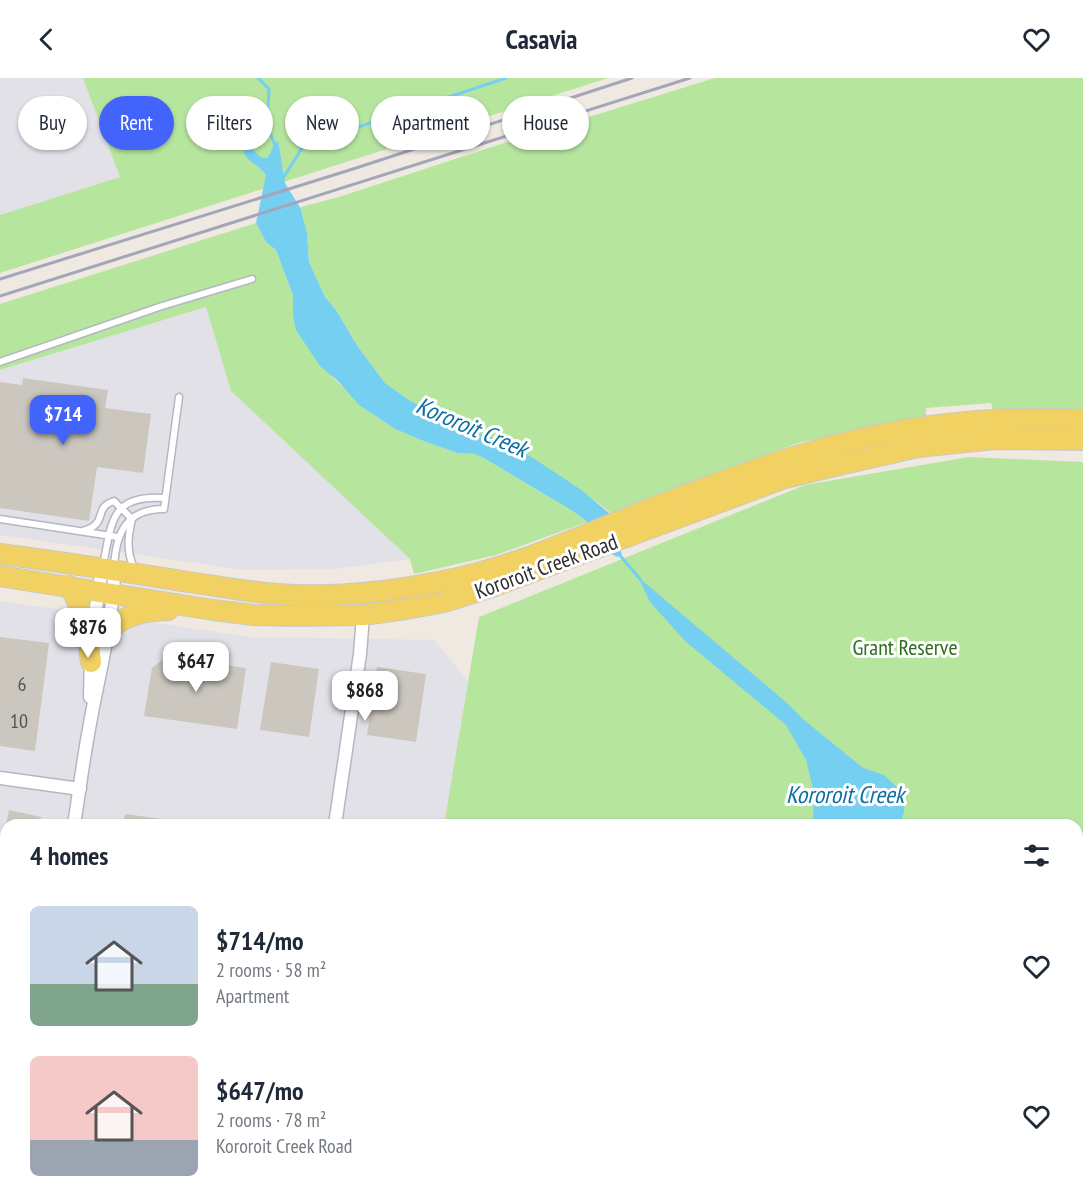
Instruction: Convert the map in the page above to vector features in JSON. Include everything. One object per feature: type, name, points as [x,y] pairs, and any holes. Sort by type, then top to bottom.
[{"type":"main road","name":"Kororoit Creek Road","points":[[0,576],[254,615],[363,615],[444,602],[492,587],[564,551],[693,502],[798,456],[890,432],[992,420],[1040,418],[1083,420]]},
{"type":"main road","name":"Kororoit Creek Road","points":[[693,502],[918,447],[995,439],[1083,440]]},
{"type":"main road","name":"Kororoit Creek Road","points":[[0,554],[277,594],[344,595],[444,581],[564,551]]},
{"type":"main road","points":[[69,586],[80,607],[91,662]]},
{"type":"main road","points":[[109,630],[126,617],[147,612],[213,610]]},
{"type":"street","points":[[75,819],[89,728],[109,630],[106,593],[108,569]]},
{"type":"street","points":[[89,728],[91,639],[106,593]]},
{"type":"street","points":[[336,819],[360,654],[363,615]]},
{"type":"street","points":[[0,778],[80,789]]},
{"type":"lane","points":[[0,362],[162,306],[252,279]]},
{"type":"lane","points":[[108,569],[118,537],[125,524],[152,509],[164,509],[179,397]]},
{"type":"lane","points":[[108,569],[108,536],[122,507],[141,498],[165,498]]},
{"type":"lane","points":[[83,531],[95,528],[99,523],[102,508],[114,501],[132,519]]},
{"type":"lane","points":[[0,519],[118,537]]},
{"type":"lane","points":[[132,519],[128,536],[129,551],[137,574]]},
{"type":"shaded area","points":[[0,78],[83,78],[99,121],[99,150],[110,150],[120,177],[0,215]]},
{"type":"shaded area","points":[[206,307],[231,391],[410,559],[334,569],[244,570],[0,535],[0,370]]},
{"type":"shaded area","points":[[0,601],[253,637],[434,640],[468,681],[446,819],[0,819]]},
{"type":"green space","points":[[83,78],[608,78],[552,96],[502,96],[502,112],[490,116],[490,96],[371,96],[371,150],[384,150],[0,273],[0,215],[120,177],[110,150],[174,150],[174,96],[99,96],[99,121]]},
{"type":"green space","points":[[715,78],[1083,78],[1083,410],[1053,408],[993,410],[991,403],[926,408],[926,417],[901,420],[798,443],[611,513],[557,475],[409,400],[385,383],[325,297],[309,262],[307,233],[301,207],[339,197],[483,150],[490,150],[490,148],[502,144],[502,150],[589,150],[589,117]]},
{"type":"green space","points":[[256,223],[266,242],[276,250],[293,295],[293,316],[331,376],[375,416],[395,429],[421,440],[457,453],[482,457],[587,522],[496,555],[414,574],[410,559],[231,391],[206,307],[0,370],[0,304]]},
{"type":"green space","name":"Grant Reserve","points":[[969,457],[1083,462],[1083,819],[445,819],[479,617],[805,485]]},
{"type":"water","name":"Kororoit Creek","points":[[278,141],[285,183],[301,209],[307,233],[309,262],[325,297],[385,383],[409,400],[453,423],[507,444],[533,458],[580,489],[614,517],[618,546],[622,554],[617,557],[612,554],[585,520],[571,510],[482,457],[457,453],[395,429],[359,405],[339,382],[320,366],[296,330],[293,295],[276,250],[266,242],[256,223],[266,175],[246,156],[243,150],[253,150],[262,158],[267,158]]},
{"type":"water","name":"Kororoit Creek","points":[[638,577],[863,768],[884,775],[903,793],[904,812],[902,819],[813,819],[814,793],[806,760],[786,725],[685,641],[650,602]]},
{"type":"building","points":[[23,378],[108,390],[105,408],[151,414],[143,473],[97,467],[89,521],[0,508],[0,382],[22,385]]},
{"type":"building","points":[[0,637],[49,643],[35,751],[0,746]]},
{"type":"building","points":[[166,657],[246,668],[237,729],[144,716],[152,668]]},
{"type":"building","points":[[271,662],[319,669],[309,737],[260,730]]},
{"type":"building","points":[[377,667],[426,674],[416,742],[367,735]]},
{"type":"building","points":[[9,810],[41,817],[41,819],[7,819]]},
{"type":"building","points":[[125,814],[162,819],[124,819]]},
{"type":"waterway","name":"Kororoit Creek","points":[[258,78],[269,89],[267,126],[275,145]]},
{"type":"waterway","points":[[282,180],[304,145],[506,78]]},
{"type":"waterway","name":"Kororoit Creek","points":[[617,552],[640,579]]},
{"type":"railway","points":[[0,279],[353,169],[632,78]]},
{"type":"railway","points":[[0,296],[690,78]]}]
